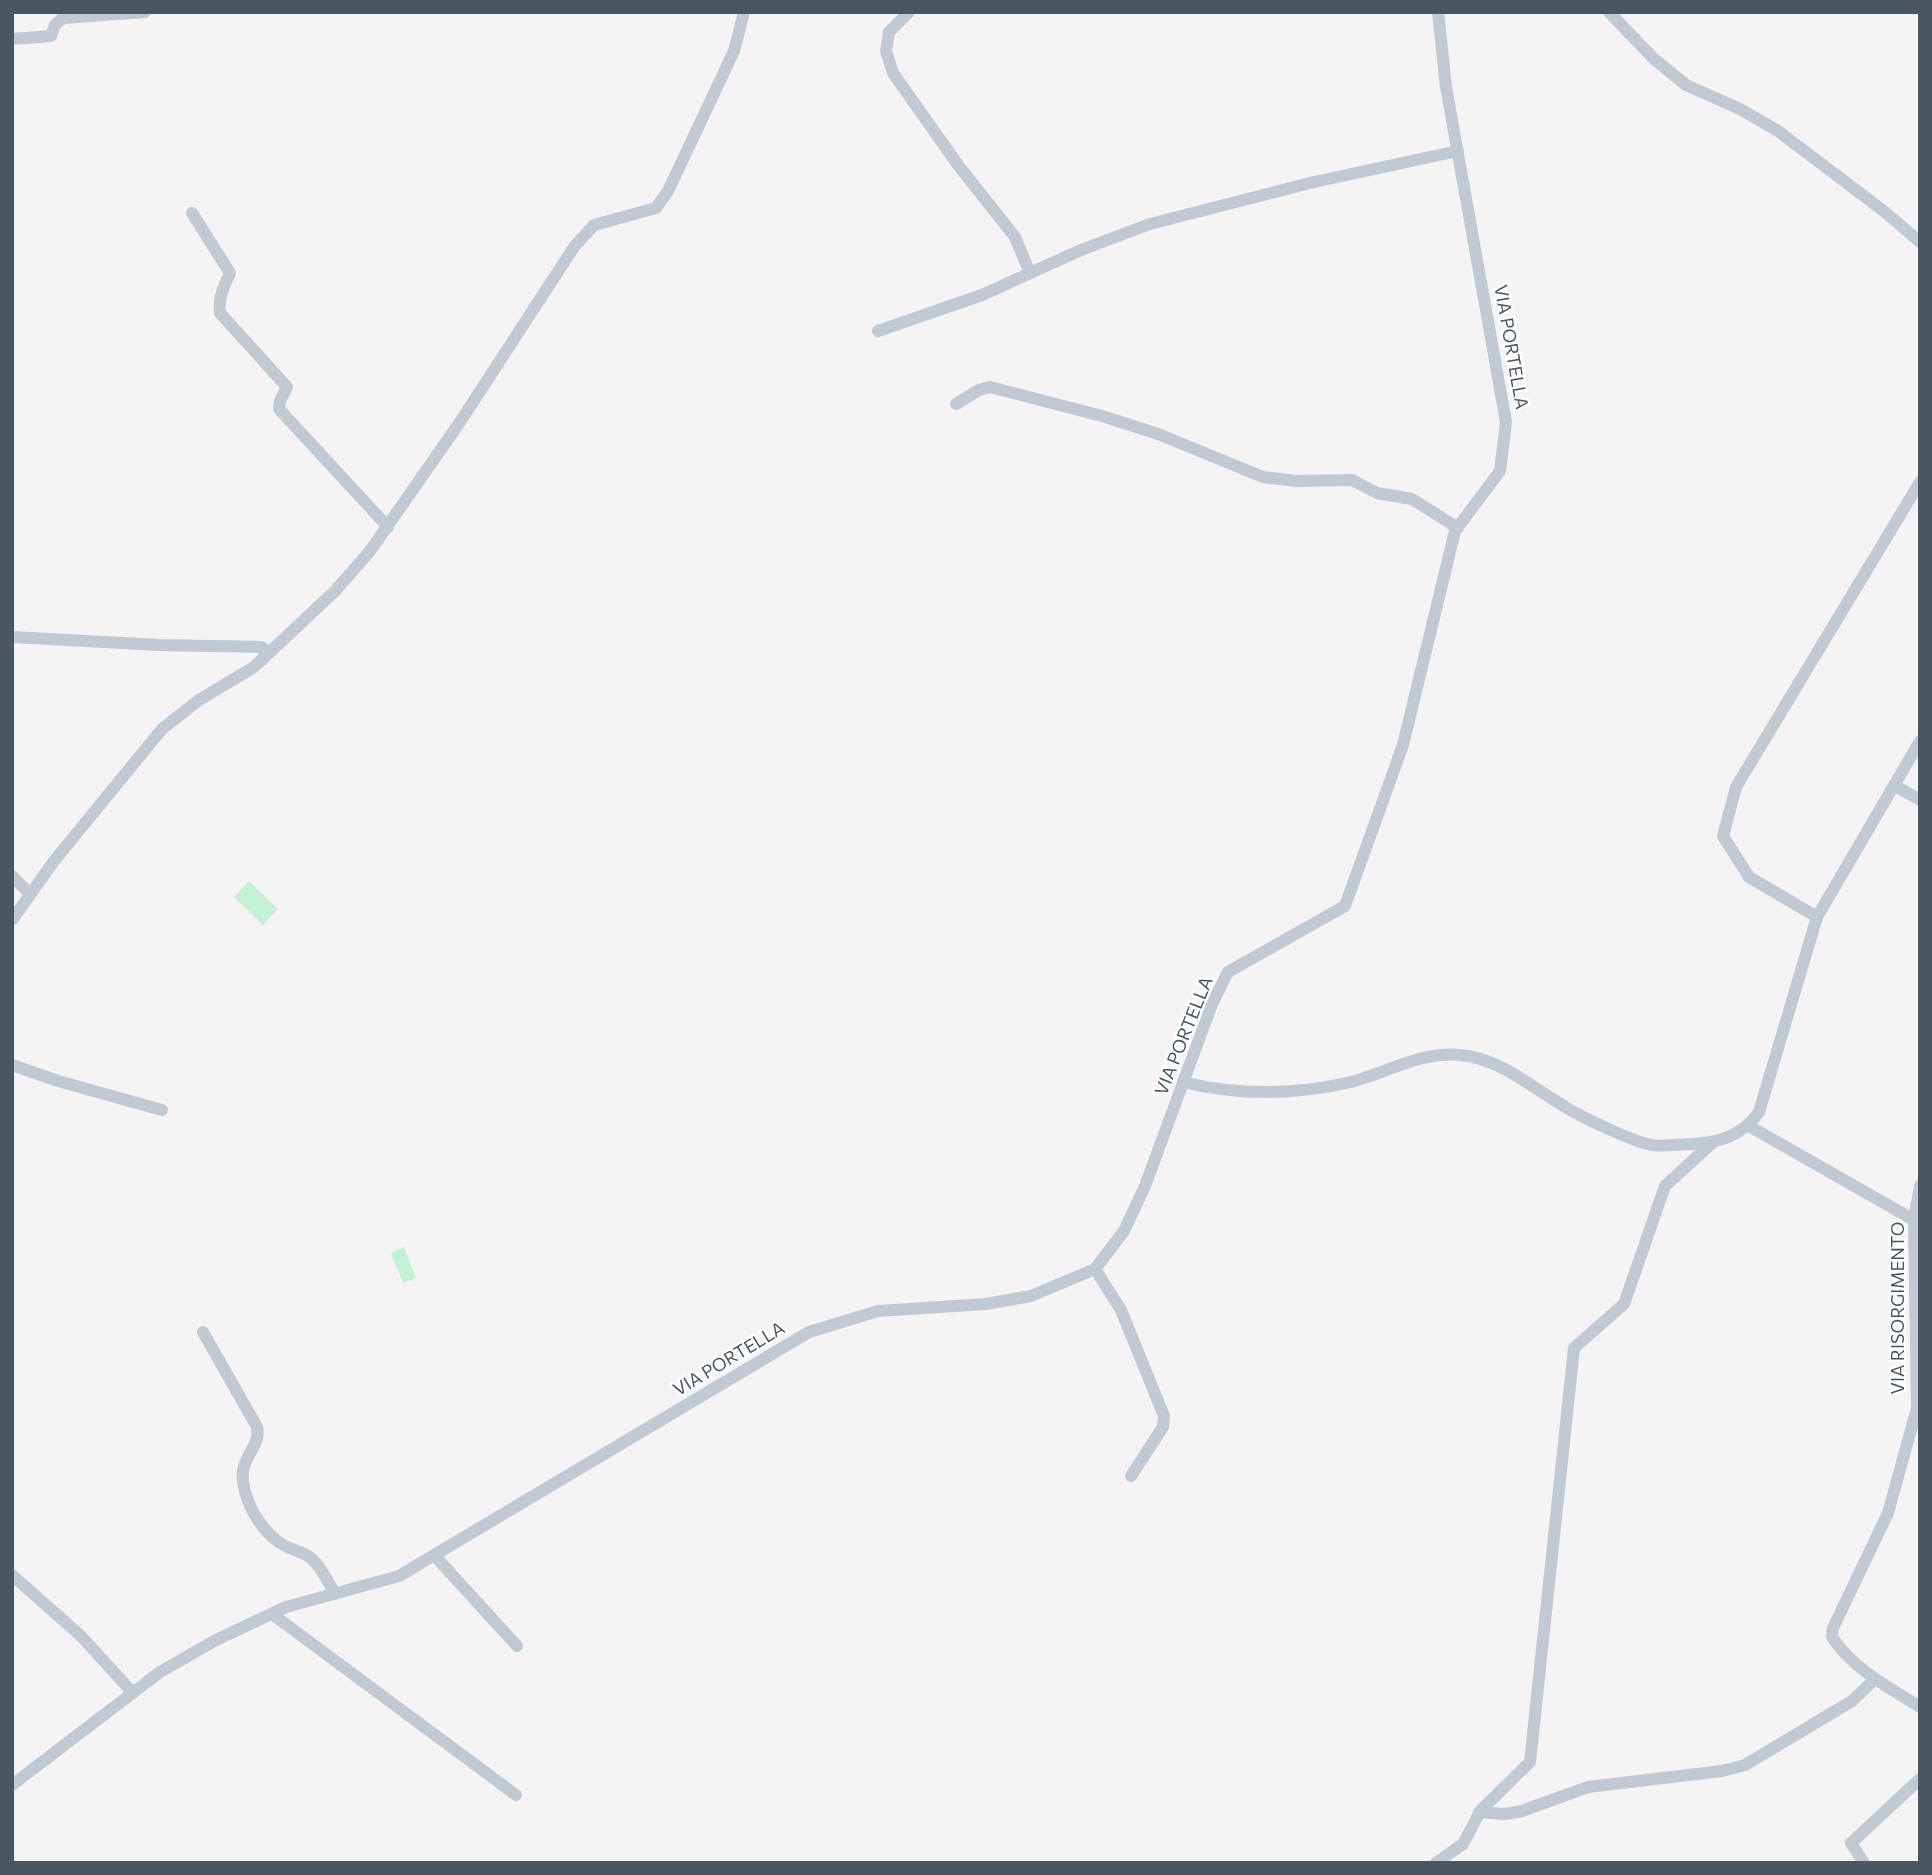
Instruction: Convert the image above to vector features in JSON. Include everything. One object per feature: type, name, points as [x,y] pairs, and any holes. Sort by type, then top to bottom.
[{"type":"street","points":[[12,39],[51,36],[55,25],[63,18],[145,12]]},
{"type":"street","points":[[12,920],[54,861],[162,729],[199,700],[254,667],[335,591],[388,527],[574,247],[594,225],[656,208],[668,191],[734,51],[744,12]]},
{"type":"street","points":[[909,12],[889,32],[886,51],[893,73],[958,165],[1015,237],[1030,273]]},
{"type":"street","name":"VIA PORTELLA","points":[[12,1785],[160,1672],[216,1640],[286,1607],[398,1576],[809,1332],[878,1311],[986,1304],[1031,1296],[1096,1269],[1124,1231],[1145,1186],[1212,1004],[1228,972],[1345,906],[1402,745],[1458,528],[1500,471],[1506,422],[1446,86],[1438,12]]},
{"type":"street","points":[[1609,12],[1653,58],[1686,85],[1740,109],[1777,131],[1885,212],[1920,242]]},
{"type":"street","points":[[878,331],[982,295],[1081,250],[1150,224],[1314,182],[1458,151]]},
{"type":"street","points":[[192,213],[230,273],[222,289],[220,313],[286,387],[279,410],[388,527]]},
{"type":"street","points":[[956,404],[979,390],[990,387],[1102,416],[1158,434],[1263,477],[1297,481],[1352,480],[1377,493],[1412,499],[1458,528]]},
{"type":"street","points":[[1817,917],[1749,877],[1723,836],[1736,787],[1920,482]]},
{"type":"street","points":[[12,637],[171,646],[262,647],[265,650],[264,656]]},
{"type":"street","points":[[1183,1082],[1218,1091],[1280,1093],[1352,1081],[1410,1062],[1443,1055],[1468,1056],[1491,1062],[1565,1107],[1651,1146],[1712,1143],[1730,1137],[1749,1126],[1759,1112],[1817,917],[1920,741]]},
{"type":"street","points":[[1894,786],[1920,800]]},
{"type":"street","points":[[12,876],[30,894]]},
{"type":"street","points":[[12,1065],[92,1092],[162,1110]]},
{"type":"street","points":[[1749,1126],[1914,1220]]},
{"type":"street","points":[[1436,1863],[1463,1844],[1479,1812],[1530,1762],[1574,1348],[1624,1304],[1665,1186],[1712,1143]]},
{"type":"street","name":"VIA RISORGIMENTO","points":[[1920,1186],[1914,1220],[1917,1408],[1888,1513],[1833,1628],[1832,1637],[1854,1663],[1920,1707]]},
{"type":"street","points":[[1096,1269],[1121,1310],[1164,1416],[1163,1427],[1131,1476]]},
{"type":"street","points":[[203,1332],[259,1433],[244,1461],[243,1480],[251,1506],[261,1525],[274,1539],[315,1562],[335,1594]]},
{"type":"street","points":[[434,1555],[517,1646]]},
{"type":"street","points":[[12,1576],[81,1636],[133,1693]]},
{"type":"street","points":[[272,1614],[516,1795]]},
{"type":"street","points":[[1479,1812],[1505,1814],[1522,1811],[1588,1787],[1722,1771],[1745,1765],[1852,1701],[1875,1679]]},
{"type":"street","points":[[1864,1863],[1851,1843],[1920,1779]]},
{"type":"green space","points":[[249,881],[278,909],[263,925],[234,897]]},
{"type":"green space","points":[[404,1247],[416,1278],[403,1283],[391,1253]]}]
